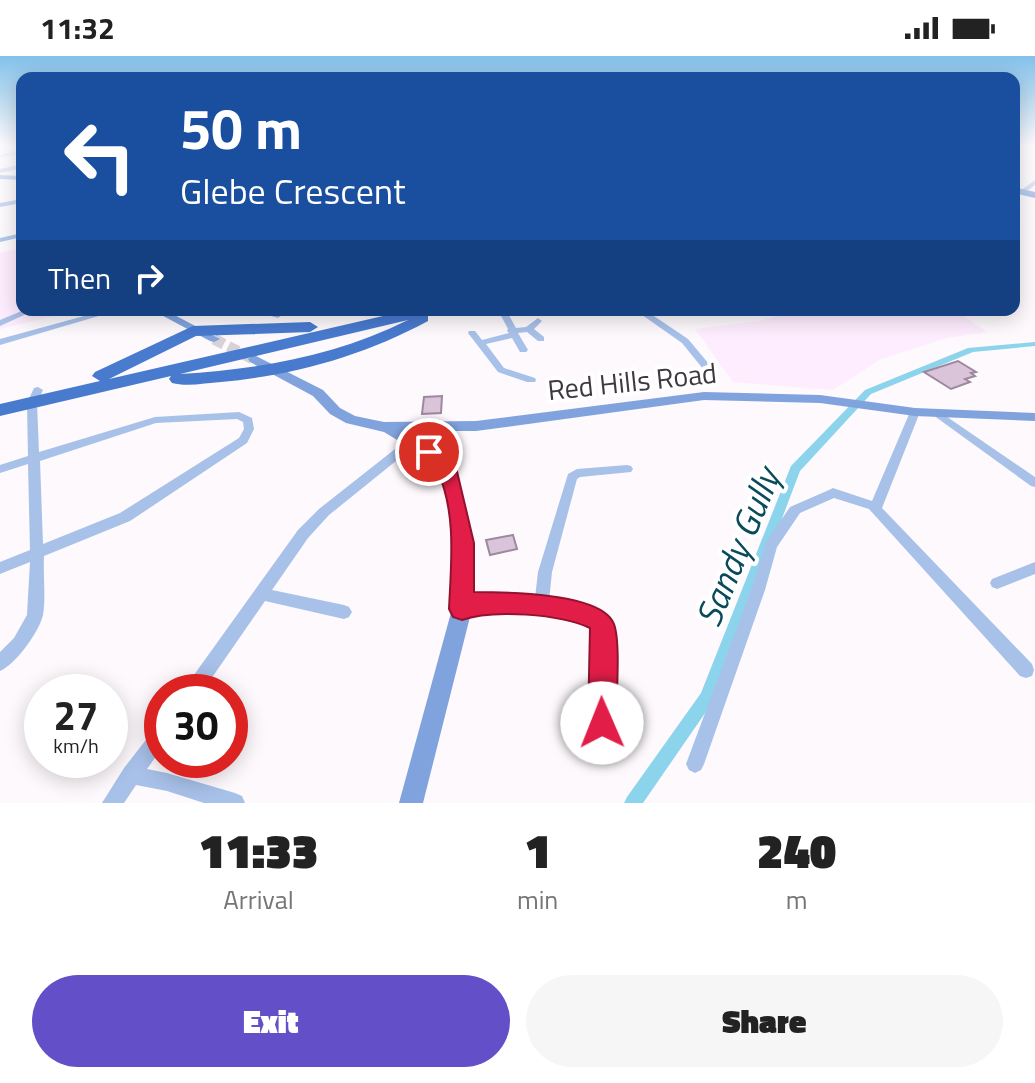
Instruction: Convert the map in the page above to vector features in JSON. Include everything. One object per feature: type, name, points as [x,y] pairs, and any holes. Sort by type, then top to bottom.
[{"type":"highway","points":[[101,376],[193,331],[280,330],[365,316]]},
{"type":"highway","points":[[0,398],[35,396],[138,379],[403,316]]},
{"type":"highway","points":[[138,379],[249,375],[357,350],[384,340],[426,316]]},
{"type":"highway","points":[[0,410],[101,376],[253,351],[330,324]]},
{"type":"main road","points":[[167,316],[214,339]]},
{"type":"main road","points":[[253,351],[276,369],[318,393],[335,411],[351,420],[414,434],[446,463]]},
{"type":"main road","name":"Red Hills Road","points":[[414,434],[442,433],[704,396],[820,399],[915,412],[1035,417]]},
{"type":"main road","points":[[411,803],[462,609],[463,543],[442,433]]},
{"type":"street","points":[[1024,191],[1035,182]]},
{"type":"street","points":[[0,342],[93,316]]},
{"type":"street","points":[[505,316],[523,350]]},
{"type":"street","points":[[648,316],[685,341],[709,370],[708,380]]},
{"type":"street","points":[[480,343],[529,329],[538,321]]},
{"type":"street","points":[[529,329],[541,339]]},
{"type":"street","points":[[472,333],[501,370],[531,380]]},
{"type":"street","points":[[0,663],[20,643],[35,616],[35,396]]},
{"type":"street","points":[[874,506],[915,412]]},
{"type":"street","points":[[937,413],[1035,483]]},
{"type":"street","points":[[0,469],[155,420],[239,415],[248,420],[249,429],[243,440],[125,517],[0,568]]},
{"type":"street","points":[[205,674],[313,522],[414,434]]},
{"type":"street","points":[[541,606],[545,572],[572,477],[577,473],[627,469]]},
{"type":"street","points":[[695,764],[771,546],[795,510],[833,493],[874,506],[1026,670]]},
{"type":"street","points":[[997,583],[1035,568]]},
{"type":"street","points":[[263,594],[344,612]]},
{"type":"street","points":[[462,609],[475,603],[541,606],[593,616],[603,627],[602,723]]},
{"type":"street","points":[[112,803],[144,757]]},
{"type":"street","points":[[131,775],[167,782],[235,803]]},
{"type":"shaded area","points":[[16,249],[16,316],[53,316],[0,329],[0,253]]},
{"type":"shaded area","points":[[777,316],[964,316],[987,332],[947,338],[881,359],[833,390],[733,382],[695,329]]},
{"type":"building","points":[[958,361],[976,372],[971,373],[975,376],[965,379],[970,382],[951,389],[924,372]]},
{"type":"building","points":[[442,396],[441,413],[422,414],[424,397]]},
{"type":"building","points":[[513,535],[517,549],[490,555],[486,540]]},
{"type":"waterway","name":"Sandy Gully","points":[[633,803],[707,698],[795,469],[868,392],[971,350],[1035,344]]},
{"type":"tunnel","points":[[214,339],[253,359]]},
{"type":"route","points":[[429,452],[446,463],[457,507],[463,543],[462,609],[475,603],[541,606],[593,616],[599,620],[603,627],[602,723]]}]
